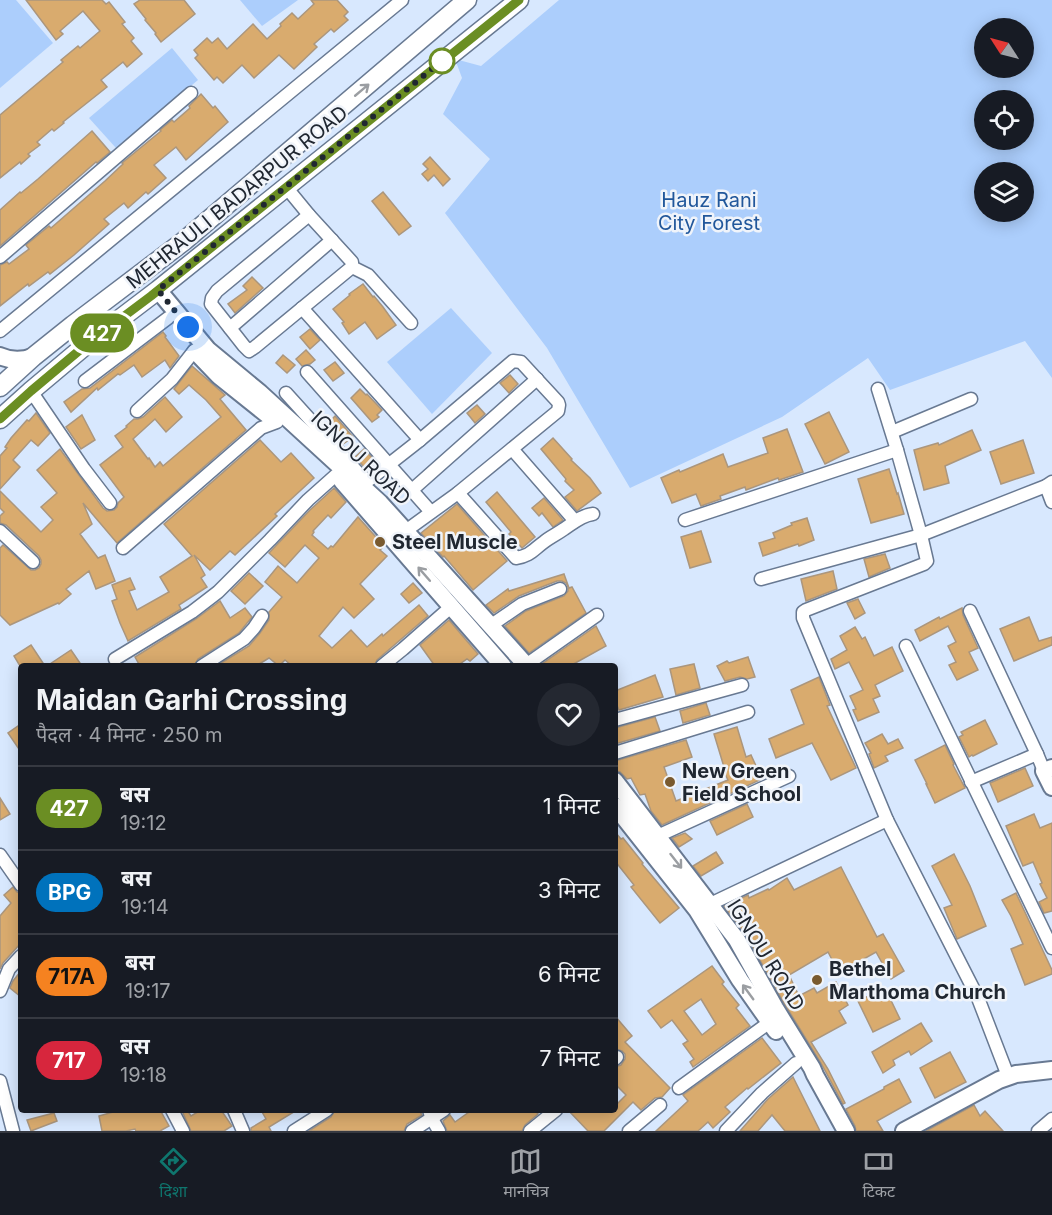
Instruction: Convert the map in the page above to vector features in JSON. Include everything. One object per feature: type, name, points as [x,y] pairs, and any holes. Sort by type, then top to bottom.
[{"type":"main road","name":"MEHRAULI BADARPUR ROAD","points":[[0,387],[73,325],[184,241],[465,3]]},
{"type":"main road","name":"MEHRAULI BADARPUR ROAD","points":[[0,419],[87,344],[154,293],[513,4]]},
{"type":"street","points":[[0,331],[402,0]]},
{"type":"street","points":[[0,257],[191,93]]},
{"type":"street","points":[[286,186],[352,262],[352,267]]},
{"type":"street","points":[[309,215],[217,291],[212,298],[211,304],[249,351],[352,267]]},
{"type":"street","points":[[230,328],[332,240]]},
{"type":"street","points":[[352,267],[368,274],[411,323]]},
{"type":"street","name":"IGNOU ROAD","points":[[154,293],[168,318],[194,351],[219,376],[305,446],[400,535],[524,663]]},
{"type":"street","name":"IGNOU ROAD","points":[[154,293],[208,350],[260,393],[380,503],[400,535],[452,606],[500,663]]},
{"type":"street","points":[[302,308],[420,440]]},
{"type":"street","points":[[85,381],[168,318]]},
{"type":"street","points":[[137,411],[172,379],[194,351]]},
{"type":"street","points":[[0,356],[18,361],[33,357]]},
{"type":"street","points":[[286,393],[361,476],[369,480],[513,361],[521,362],[558,402],[560,405],[558,411],[458,492],[400,535]]},
{"type":"street","points":[[307,372],[431,512]]},
{"type":"street","points":[[412,490],[537,379]]},
{"type":"street","points":[[878,389],[927,561],[806,610],[802,614],[887,820],[978,998],[1008,1076]]},
{"type":"street","points":[[31,391],[110,503]]},
{"type":"street","points":[[892,432],[971,399]]},
{"type":"street","points":[[123,548],[261,428],[277,422]]},
{"type":"street","points":[[512,449],[575,521]]},
{"type":"street","points":[[685,520],[897,450]]},
{"type":"street","points":[[115,658],[192,612],[218,592],[308,500],[336,475]]},
{"type":"street","points":[[761,579],[921,535],[1049,484],[1052,502]]},
{"type":"street","points":[[458,492],[516,558],[526,556],[575,521],[593,514]]},
{"type":"street","points":[[0,531],[33,562]]},
{"type":"street","points":[[490,626],[522,604],[560,589]]},
{"type":"street","points":[[386,663],[452,606]]},
{"type":"street","points":[[970,611],[1037,754],[1048,769],[1052,787]]},
{"type":"street","points":[[529,663],[597,615]]},
{"type":"street","points":[[207,663],[244,639],[255,628],[262,616]]},
{"type":"street","points":[[906,646],[1052,948]]},
{"type":"street","points":[[618,719],[742,685]]},
{"type":"street","points":[[618,752],[748,712]]},
{"type":"street","points":[[971,782],[1037,754]]},
{"type":"street","points":[[650,839],[789,776]]},
{"type":"street","name":"IGNOU ROAD","points":[[619,802],[704,907],[740,946],[812,1068],[846,1131]]},
{"type":"street","points":[[704,907],[887,820]]},
{"type":"street","points":[[0,855],[18,881]]},
{"type":"street","name":"IGNOU ROAD","points":[[704,907],[723,953],[796,1063],[833,1131]]},
{"type":"street","points":[[723,953],[740,946]]},
{"type":"street","points":[[0,992],[9,969],[18,959]]},
{"type":"street","points":[[679,1088],[770,1022]]},
{"type":"street","points":[[726,1131],[762,1093],[796,1063]]},
{"type":"street","points":[[904,1131],[1008,1076],[1052,1070]]},
{"type":"street","points":[[0,1081],[13,1131]]},
{"type":"street","points":[[629,1131],[660,1105]]},
{"type":"street","points":[[174,1113],[183,1131]]},
{"type":"street","points":[[235,1113],[243,1131]]},
{"type":"street","points":[[294,1131],[322,1113]]},
{"type":"street","points":[[530,1131],[552,1113]]},
{"type":"street","points":[[412,1131],[430,1114],[439,1131]]},
{"type":"street","points":[[1038,1131],[1052,1119]]},
{"type":"green space","points":[[0,0],[16,0],[53,43],[0,88]]},
{"type":"green space","points":[[240,0],[298,0],[262,26]]},
{"type":"green space","name":"Hauz Rani City Forest","points":[[559,0],[1052,0],[1052,378],[1025,341],[890,390],[868,358],[782,417],[630,488],[547,348],[445,213],[490,159],[443,114],[462,78],[455,59],[481,66]]},
{"type":"green space","points":[[172,48],[198,80],[116,148],[89,118]]},
{"type":"green space","points":[[451,308],[492,353],[432,414],[387,362]]},
{"type":"building","points":[[26,0],[102,0],[106,4],[109,2],[125,22],[122,24],[134,38],[131,41],[142,54],[127,67],[123,62],[101,80],[107,87],[54,131],[52,129],[37,142],[40,145],[28,154],[30,156],[0,178],[0,115],[63,62],[61,60],[100,31],[83,11],[60,31],[63,34],[56,40]]},
{"type":"building","points":[[140,0],[184,0],[195,14],[161,42],[134,4]]},
{"type":"building","points":[[311,0],[337,0],[348,12],[344,16],[348,20],[334,32],[331,29],[314,44],[317,47],[294,69],[279,55],[254,78],[242,65],[223,83],[217,77],[214,80],[195,58],[198,55],[194,50],[207,38],[212,43],[218,38],[227,49],[253,24],[267,39],[292,13],[298,19],[314,4]]},
{"type":"building","points":[[201,94],[228,122],[186,160],[176,147],[154,165],[166,178],[128,208],[124,203],[104,219],[109,224],[74,255],[50,274],[48,272],[29,286],[28,284],[0,306],[0,265],[7,262],[9,264],[29,249],[26,245],[49,226],[51,228],[160,130],[172,120],[174,122]]},
{"type":"building","points":[[92,131],[110,152],[0,246],[0,210]]},
{"type":"building","points":[[430,157],[450,179],[443,186],[434,175],[428,181],[422,174],[428,169],[423,164]]},
{"type":"building","points":[[383,192],[411,226],[399,235],[372,201]]},
{"type":"building","points":[[252,277],[263,288],[235,313],[228,304],[247,290],[243,286]]},
{"type":"building","points":[[363,284],[396,325],[377,339],[365,322],[349,334],[342,323],[344,322],[333,309]]},
{"type":"building","points":[[310,329],[320,340],[310,349],[300,337]]},
{"type":"building","points":[[163,332],[179,356],[170,368],[165,360],[142,377],[134,365],[98,390],[97,388],[71,412],[64,402],[82,389],[90,388]]},
{"type":"building","points":[[306,350],[315,360],[302,366],[296,359]]},
{"type":"building","points":[[283,355],[295,365],[287,373],[276,363]]},
{"type":"building","points":[[335,362],[344,373],[333,381],[324,370]]},
{"type":"building","points":[[192,366],[225,395],[220,399],[246,430],[117,543],[83,503],[92,524],[80,534],[98,558],[105,555],[115,581],[96,589],[89,571],[66,589],[71,594],[59,604],[10,625],[0,615],[0,548],[3,545],[31,570],[39,568],[41,560],[6,525],[0,523],[0,516],[4,512],[0,508],[0,491],[41,532],[53,520],[41,507],[57,493],[37,470],[60,449],[103,508],[107,511],[114,510],[124,497],[100,465],[123,447],[115,436],[134,419],[143,417],[165,397],[182,417],[166,432],[155,419],[133,439],[155,467],[160,462],[163,466],[221,417],[189,385],[179,394],[174,389]]},
{"type":"building","points":[[510,375],[518,384],[509,393],[500,383]]},
{"type":"building","points":[[360,389],[382,410],[377,415],[379,417],[372,422],[351,398]]},
{"type":"building","points":[[477,405],[485,414],[475,423],[467,413]]},
{"type":"building","points":[[829,412],[849,452],[825,464],[805,424]]},
{"type":"building","points":[[36,413],[50,433],[38,446],[31,440],[13,460],[20,467],[0,489],[0,456],[7,448],[5,447],[11,438]]},
{"type":"building","points":[[82,415],[95,440],[81,449],[66,427]]},
{"type":"building","points":[[335,416],[353,437],[343,444],[326,425]]},
{"type":"building","points":[[787,429],[803,472],[779,480],[778,478],[746,490],[745,487],[701,506],[696,494],[672,503],[661,478],[723,454],[728,467],[768,453],[763,438]]},
{"type":"building","points":[[972,430],[981,450],[945,466],[949,483],[924,490],[914,450],[938,443],[939,445]]},
{"type":"building","points":[[553,438],[601,493],[577,511],[565,497],[574,490],[541,449]]},
{"type":"building","points":[[260,440],[281,462],[291,453],[314,478],[235,555],[230,551],[210,570],[194,555],[205,575],[201,578],[207,587],[179,605],[181,609],[128,641],[112,601],[117,599],[112,585],[130,578],[135,589],[129,591],[137,610],[169,592],[160,577],[192,556],[164,524]]},
{"type":"building","points":[[1023,440],[1034,473],[1001,484],[990,452]]},
{"type":"building","points":[[364,449],[376,462],[367,470],[355,457]]},
{"type":"building","points":[[889,469],[904,514],[871,523],[858,479]]},
{"type":"building","points":[[334,488],[346,502],[331,518],[328,515],[312,535],[328,549],[333,547],[358,517],[384,546],[380,550],[387,556],[360,584],[374,599],[354,618],[343,607],[319,636],[332,648],[351,630],[367,647],[419,605],[428,616],[376,663],[288,663],[285,660],[282,663],[275,663],[269,658],[261,663],[221,663],[249,646],[269,620],[269,612],[282,597],[265,582],[278,566],[297,583],[319,558],[305,545],[285,567],[269,553]]},
{"type":"building","points":[[497,492],[535,537],[522,548],[486,502]]},
{"type":"building","points":[[544,498],[563,520],[553,527],[542,513],[539,516],[532,508]]},
{"type":"building","points":[[457,504],[507,561],[473,590],[421,533]]},
{"type":"building","points":[[807,518],[814,540],[763,556],[759,543],[775,538],[773,533],[792,525],[791,523]]},
{"type":"building","points":[[701,531],[711,562],[690,568],[681,537]]},
{"type":"building","points":[[885,554],[890,568],[869,577],[864,559]]},
{"type":"building","points":[[833,571],[837,589],[806,601],[801,579]]},
{"type":"building","points":[[249,573],[263,586],[245,604],[231,591]]},
{"type":"building","points":[[564,574],[569,588],[572,587],[586,613],[529,653],[505,626],[526,611],[564,596],[568,591],[566,583],[557,581],[519,596],[494,613],[486,605],[508,589],[509,591]]},
{"type":"building","points":[[413,583],[422,593],[409,603],[401,594]]},
{"type":"building","points":[[858,599],[865,613],[855,619],[847,603]]},
{"type":"building","points":[[220,601],[230,618],[245,608],[252,617],[239,633],[198,659],[196,663],[138,663],[135,657],[196,619]]},
{"type":"building","points":[[962,608],[978,648],[969,652],[978,670],[957,680],[949,665],[956,662],[948,646],[956,642],[948,626],[920,641],[915,630]]},
{"type":"building","points":[[1029,617],[1039,641],[1052,637],[1052,645],[1014,661],[1000,629]]},
{"type":"building","points":[[449,620],[478,654],[470,661],[467,659],[461,663],[433,663],[420,645]]},
{"type":"building","points":[[596,626],[606,646],[575,663],[543,663]]},
{"type":"building","points":[[855,627],[862,639],[865,637],[874,656],[892,647],[903,671],[875,685],[880,696],[873,699],[879,712],[858,721],[850,696],[863,690],[849,662],[835,669],[831,659],[847,650],[840,636]]},
{"type":"building","points":[[31,645],[43,663],[18,663],[14,656]]},
{"type":"building","points":[[71,650],[80,663],[52,663]]},
{"type":"building","points":[[748,657],[755,677],[747,679],[740,677],[725,681],[717,666],[727,661],[729,663]]},
{"type":"building","points":[[694,664],[700,688],[676,695],[670,669]]},
{"type":"building","points":[[655,675],[663,697],[619,710],[618,690]]},
{"type":"building","points":[[819,677],[830,705],[827,706],[856,768],[831,780],[812,743],[776,758],[769,739],[804,724],[791,690]]},
{"type":"building","points":[[706,703],[710,715],[683,723],[680,711]]},
{"type":"building","points":[[655,717],[660,731],[618,743],[618,727]]},
{"type":"building","points":[[985,720],[997,744],[969,757],[959,737],[963,735],[961,732]]},
{"type":"building","points":[[18,726],[18,748],[8,733]]},
{"type":"building","points":[[737,727],[746,757],[751,755],[762,779],[662,825],[651,811],[645,794],[640,795],[631,778],[627,779],[618,772],[618,760],[686,740],[692,757],[664,767],[676,801],[728,780],[722,768],[724,767],[714,734]]},
{"type":"building","points":[[882,734],[888,744],[898,739],[903,748],[885,756],[888,761],[874,768],[869,754],[871,753],[865,743]]},
{"type":"building","points":[[945,745],[965,788],[935,803],[915,760]]},
{"type":"building","points":[[1025,768],[1033,786],[998,802],[990,783]]},
{"type":"building","points":[[0,798],[10,814],[0,820]]},
{"type":"building","points":[[747,804],[753,817],[717,835],[710,821]]},
{"type":"building","points":[[1034,814],[1040,828],[1052,823],[1052,911],[1044,913],[1039,902],[1047,898],[1033,862],[1023,866],[1006,826]]},
{"type":"building","points":[[685,833],[692,839],[679,847],[672,838]]},
{"type":"building","points":[[618,836],[623,838],[679,908],[660,923],[631,887],[634,885],[618,865]]},
{"type":"building","points":[[716,852],[723,863],[701,876],[693,866]]},
{"type":"building","points":[[954,854],[986,926],[957,939],[944,908],[952,905],[932,866]]},
{"type":"building","points":[[841,867],[877,937],[883,934],[904,971],[891,979],[876,952],[839,973],[828,952],[789,975],[799,996],[814,988],[817,993],[836,982],[848,1005],[839,1011],[846,1023],[811,1042],[828,1069],[845,1103],[843,1104],[746,935],[724,906],[748,895],[749,898],[769,890],[787,878],[794,890]]},
{"type":"building","points":[[13,887],[18,892],[18,946],[0,969],[0,916],[11,903],[4,895]]},
{"type":"building","points":[[1016,893],[1052,970],[1052,974],[1025,985],[1011,949],[1023,944],[1002,900]]},
{"type":"building","points":[[712,966],[724,982],[722,984],[739,1005],[736,1008],[750,1026],[693,1067],[690,1062],[694,1059],[683,1044],[688,1041],[672,1020],[661,1028],[648,1011]],"holes":[[[701,999],[716,1024],[702,1035],[684,1011]]]},
{"type":"building","points":[[18,975],[18,995],[10,988]]},
{"type":"building","points":[[885,988],[900,1019],[873,1032],[858,1001]]},
{"type":"building","points":[[618,1020],[632,1036],[625,1042],[670,1088],[662,1097],[655,1098],[641,1110],[633,1102],[604,1131],[588,1131],[571,1113],[618,1113],[618,1103],[626,1095],[618,1087],[618,1066],[625,1059],[622,1051],[618,1050]]},
{"type":"building","points":[[921,1023],[932,1041],[911,1055],[909,1051],[893,1060],[895,1065],[883,1073],[872,1052]]},
{"type":"building","points":[[762,1038],[781,1063],[725,1107],[730,1112],[713,1128],[708,1122],[698,1131],[656,1131],[688,1101],[683,1095]]},
{"type":"building","points":[[950,1052],[966,1082],[935,1098],[920,1068]]},
{"type":"building","points":[[793,1077],[820,1131],[785,1131],[772,1115],[758,1131],[740,1131],[768,1099]]},
{"type":"building","points":[[899,1079],[911,1102],[877,1121],[883,1131],[856,1131],[846,1109]]},
{"type":"building","points":[[974,1105],[980,1116],[985,1111],[1003,1131],[926,1131]]},
{"type":"building","points":[[54,1113],[57,1121],[31,1131],[27,1120]]},
{"type":"building","points":[[110,1113],[162,1113],[169,1126],[160,1131],[136,1131],[135,1129],[102,1131],[99,1116]]},
{"type":"building","points":[[183,1113],[189,1113],[191,1116],[196,1113],[223,1113],[232,1126],[224,1131],[191,1131]]},
{"type":"building","points":[[263,1113],[292,1113],[269,1127],[271,1131],[251,1131],[251,1128],[266,1119]]},
{"type":"building","points":[[333,1113],[421,1113],[422,1115],[407,1124],[404,1131],[309,1131],[331,1117]]},
{"type":"building","points":[[468,1113],[538,1114],[525,1125],[522,1131],[447,1131],[443,1121],[450,1115],[455,1122]]},
{"type":"bus line","name":"427","points":[[0,419],[87,344],[151,296],[519,0]]},
{"type":"place","name":"Steel Muscle","points":[[380,542]]},
{"type":"place","name":"New Green Field School","points":[[670,782]]},
{"type":"place","name":"Bethel Marthoma Church","points":[[817,980]]},
{"type":"route","points":[[188,327],[158,290],[442,61]]}]
